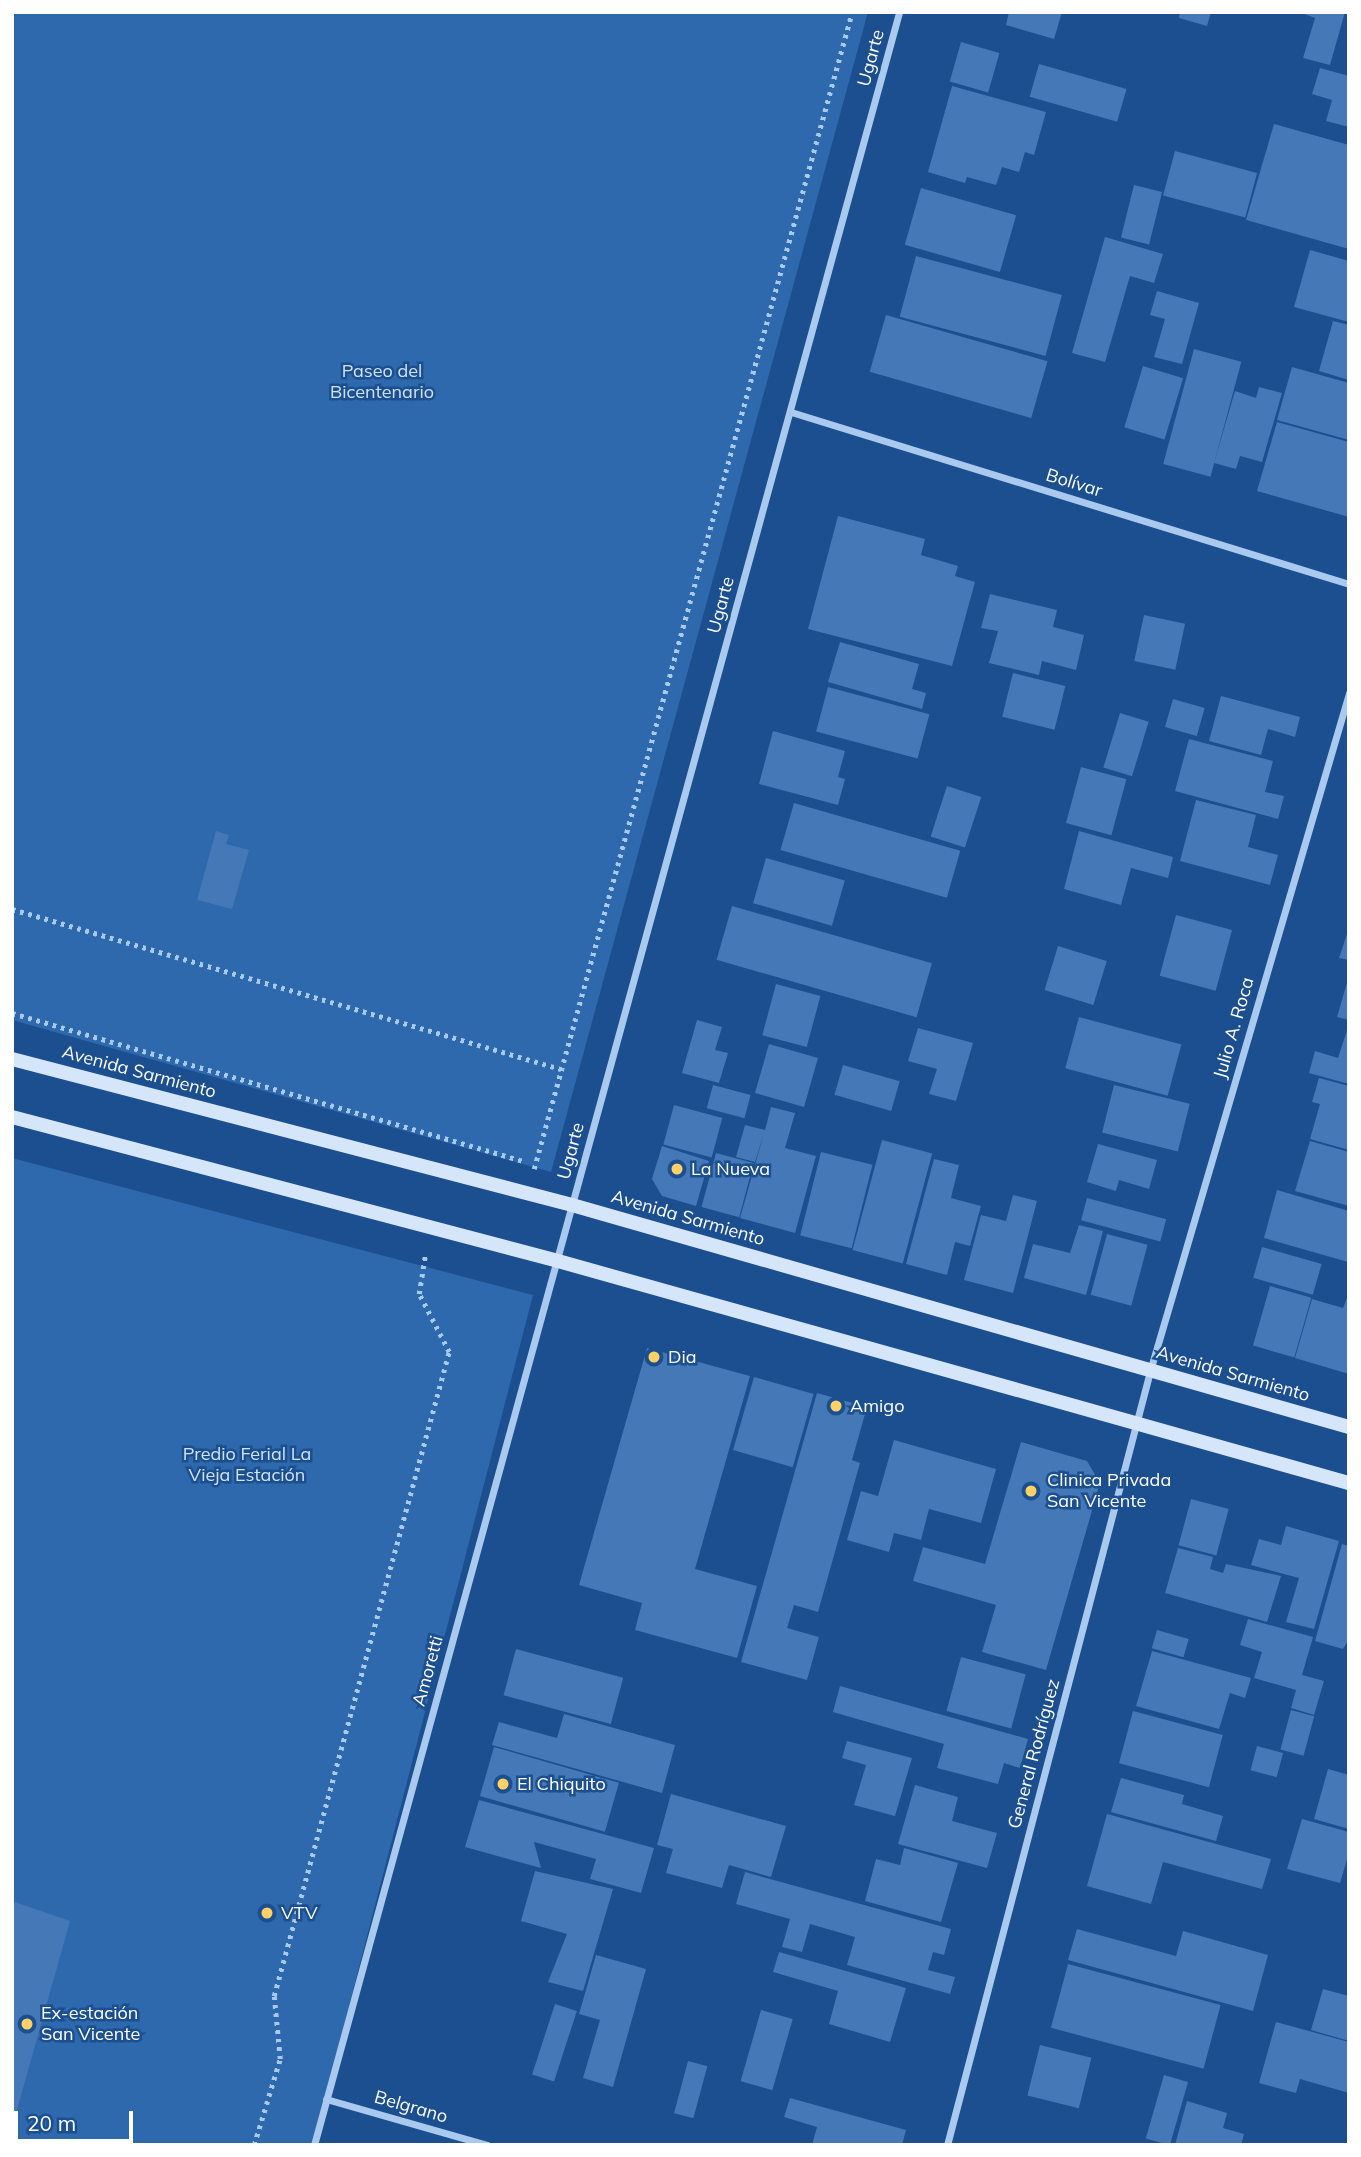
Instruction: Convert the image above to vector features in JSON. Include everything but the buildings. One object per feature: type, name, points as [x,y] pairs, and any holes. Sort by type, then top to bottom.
[{"type":"main road","name":"Avenida Sarmiento","points":[[12,1059],[572,1205],[1349,1427]]},
{"type":"main road","points":[[12,1117],[558,1261],[1349,1483]]},
{"type":"street","name":"Ugarte","points":[[572,1205],[899,12]]},
{"type":"street","name":"Bolívar","points":[[791,412],[1349,584]]},
{"type":"street","name":"Julio A. Roca","points":[[1150,1371],[1349,693]]},
{"type":"street","name":"Amoretti","points":[[314,2145],[572,1205]]},
{"type":"street","name":"General Rodríguez","points":[[947,2145],[1139,1422],[1150,1371]]},
{"type":"street","name":"Belgrano","points":[[326,2099],[488,2145]]},
{"type":"path","points":[[527,1194],[852,12]]},
{"type":"path","points":[[12,909],[561,1069]]},
{"type":"path","points":[[12,1013],[535,1164]]},
{"type":"path","points":[[254,2145],[280,2059],[274,1996],[449,1352],[419,1294],[425,1255]]},
{"type":"green space","name":"Paseo del Bicentenario","points":[[12,12],[868,12],[551,1172],[12,1020]]},
{"type":"green space","name":"Predio Ferial La Vieja Estación","points":[[12,1158],[533,1295],[313,2145],[12,2145]]},
{"type":"place","name":"La Nueva","points":[[677,1169]]},
{"type":"place","name":"Dia","points":[[654,1357]]},
{"type":"place","name":"Amigo","points":[[836,1406]]},
{"type":"place","name":"Clinica Privada San Vicente","points":[[1031,1491]]},
{"type":"place","name":"El Chiquito","points":[[503,1784]]},
{"type":"place","name":"VTV","points":[[267,1913]]},
{"type":"place","name":"Ex-estación San Vicente","points":[[27,2024]]}]
